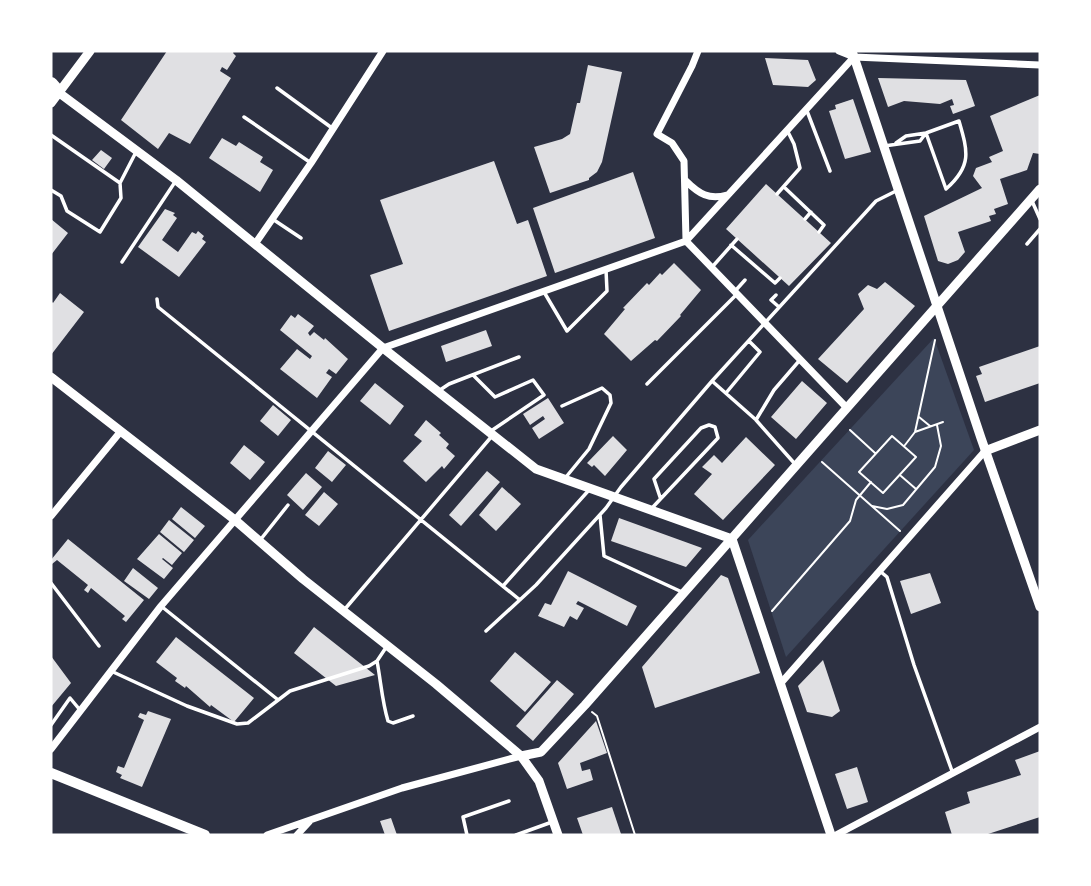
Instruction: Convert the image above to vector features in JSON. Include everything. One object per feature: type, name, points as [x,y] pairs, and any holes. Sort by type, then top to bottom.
[{"type":"main road","points":[[51,772],[205,835]]},
{"type":"street","points":[[90,51],[53,93],[176,180],[536,469],[732,538]]},
{"type":"street","points":[[256,243],[383,51]]},
{"type":"street","points":[[698,51],[657,134],[672,143],[684,161],[686,241],[847,408]]},
{"type":"street","points":[[839,51],[1040,65]]},
{"type":"street","points":[[51,749],[54,737],[80,710],[161,606],[383,348],[686,241],[853,54]]},
{"type":"street","points":[[853,54],[985,451],[1040,607]]},
{"type":"street","points":[[685,181],[702,195],[715,198],[728,195]]},
{"type":"street","points":[[267,835],[402,788],[541,752],[1040,189]]},
{"type":"street","points":[[51,377],[235,520],[521,756],[539,781],[558,835]]},
{"type":"street","points":[[51,516],[121,430]]},
{"type":"street","points":[[780,683],[985,451],[1040,430]]},
{"type":"street","points":[[732,538],[831,835]]},
{"type":"street","points":[[836,835],[1040,727]]},
{"type":"street","points":[[297,835],[309,822]]},
{"type":"lane","points":[[277,88],[333,128]]},
{"type":"lane","points":[[806,109],[830,171]]},
{"type":"lane","points":[[244,117],[311,163]]},
{"type":"lane","points":[[884,146],[896,143],[906,136],[926,133],[959,121],[968,151],[961,176],[946,189],[926,133]]},
{"type":"lane","points":[[777,194],[800,168],[787,130]]},
{"type":"lane","points":[[896,143],[904,145],[920,141],[926,133]]},
{"type":"lane","points":[[51,135],[120,183]]},
{"type":"lane","points":[[51,190],[61,196],[67,211],[100,232],[121,198],[120,183],[137,150]]},
{"type":"lane","points":[[122,262],[176,180]]},
{"type":"lane","points":[[784,186],[824,225],[819,232]]},
{"type":"lane","points":[[486,631],[537,585],[600,515],[712,381],[876,201],[899,189]]},
{"type":"lane","points":[[1032,199],[1040,219]]},
{"type":"lane","points":[[805,219],[811,212]]},
{"type":"lane","points":[[272,219],[301,238]]},
{"type":"lane","points":[[1027,244],[1040,229]]},
{"type":"lane","points":[[711,268],[737,239]]},
{"type":"lane","points":[[731,245],[775,283],[780,278]]},
{"type":"lane","points":[[760,270],[765,264]]},
{"type":"lane","points":[[544,292],[567,331],[607,291],[606,270]]},
{"type":"lane","points":[[647,384],[735,293],[744,280]]},
{"type":"lane","points":[[776,295],[771,300],[779,307]]},
{"type":"lane","points":[[158,299],[158,307],[520,600]]},
{"type":"lane","points":[[726,393],[760,352],[749,341]]},
{"type":"lane","points":[[438,391],[519,356]]},
{"type":"lane","points":[[756,420],[774,390],[800,360]]},
{"type":"lane","points":[[343,611],[491,433],[544,395],[533,380],[495,397],[473,374]]},
{"type":"lane","points":[[712,381],[756,420],[796,466]]},
{"type":"lane","points":[[562,406],[602,388],[607,390],[611,403],[589,449],[565,479]]},
{"type":"lane","points":[[651,509],[718,438],[715,427],[709,425],[702,428],[654,479],[660,497]]},
{"type":"lane","points":[[503,586],[591,489]]},
{"type":"lane","points":[[260,541],[288,505]]},
{"type":"lane","points":[[600,515],[604,556],[684,592]]},
{"type":"lane","points":[[879,570],[887,577],[953,773]]},
{"type":"lane","points":[[51,583],[99,646]]},
{"type":"lane","points":[[161,606],[277,699]]},
{"type":"lane","points":[[110,670],[118,677],[237,724],[248,723],[290,691],[369,666],[377,661],[387,646]]},
{"type":"lane","points":[[377,661],[382,701],[388,720],[393,723],[413,716]]},
{"type":"lane","points":[[51,725],[70,698],[80,710]]},
{"type":"lane","points":[[467,835],[463,817],[509,801]]},
{"type":"lane","points":[[516,835],[554,822]]},
{"type":"path","points":[[904,446],[915,432],[935,340]]},
{"type":"path","points":[[919,417],[931,427]]},
{"type":"path","points":[[915,432],[943,422]]},
{"type":"path","points":[[872,506],[887,509],[903,505],[916,489],[938,461],[941,446],[937,425]]},
{"type":"path","points":[[850,430],[876,454]]},
{"type":"path","points":[[892,436],[904,446],[916,457],[883,493],[859,472],[892,436]]},
{"type":"path","points":[[822,462],[900,531]]},
{"type":"path","points":[[900,475],[916,489]]},
{"type":"path","points":[[772,611],[850,521],[854,505],[871,482]]},
{"type":"path","points":[[585,705],[597,716],[635,835]]},
{"type":"shaded area","points":[[934,338],[974,450],[786,657],[748,540]]},
{"type":"building","points":[[167,51],[234,51],[236,56],[227,70],[222,67],[220,71],[231,78],[190,144],[169,133],[158,149],[121,120]]},
{"type":"building","points":[[765,58],[808,60],[816,80],[808,87],[773,85]]},
{"type":"building","points":[[588,65],[622,72],[602,162],[589,180],[550,193],[534,147],[570,134]]},
{"type":"building","points":[[878,78],[966,80],[975,106],[953,114],[950,106],[954,105],[952,99],[940,104],[904,101],[888,107]]},
{"type":"building","points":[[1040,95],[1040,154],[1033,153],[1027,170],[1000,179],[1008,204],[994,209],[996,214],[989,216],[991,221],[958,232],[965,252],[958,260],[948,264],[938,261],[924,216],[982,188],[973,176],[976,168],[992,162],[989,157],[1003,151],[990,116]]},
{"type":"building","points":[[853,99],[871,152],[845,159],[829,111],[836,109],[835,105]]},
{"type":"building","points":[[222,138],[236,146],[239,142],[263,157],[260,162],[273,170],[260,192],[209,158]]},
{"type":"building","points":[[101,150],[112,158],[104,169],[92,160]]},
{"type":"building","points":[[494,161],[517,224],[528,220],[547,276],[389,331],[370,275],[403,264],[380,200]]},
{"type":"building","points":[[633,172],[655,238],[555,273],[533,208]]},
{"type":"building","points":[[766,184],[831,243],[789,286],[726,229]]},
{"type":"building","points":[[165,209],[175,213],[173,215],[177,218],[162,240],[178,252],[192,232],[196,234],[198,231],[206,242],[179,277],[138,247]]},
{"type":"building","points":[[51,219],[68,233],[51,255]]},
{"type":"building","points":[[674,263],[701,290],[657,341],[631,361],[604,334],[625,309],[623,308],[647,283],[649,285]]},
{"type":"building","points":[[885,282],[915,306],[847,383],[818,359],[864,309],[858,294],[868,285],[877,289]]},
{"type":"building","points":[[60,293],[84,312],[51,355],[51,301],[53,303]]},
{"type":"building","points":[[298,314],[314,326],[308,333],[310,336],[314,332],[324,340],[325,338],[348,359],[336,374],[329,369],[326,373],[332,377],[317,398],[280,369],[297,349],[310,359],[312,356],[280,330],[291,315],[295,318]]},
{"type":"building","points":[[486,330],[492,346],[446,362],[441,346]]},
{"type":"building","points":[[1040,346],[1040,383],[985,402],[976,376],[982,374],[979,367]]},
{"type":"building","points":[[802,381],[827,403],[796,439],[771,417]]},
{"type":"building","points":[[375,383],[404,406],[390,425],[360,401]]},
{"type":"building","points":[[548,398],[564,423],[539,439],[532,428],[545,419],[543,416],[530,425],[523,414]]},
{"type":"building","points":[[273,405],[291,420],[278,436],[260,421]]},
{"type":"building","points":[[426,420],[441,433],[439,435],[449,444],[446,448],[455,456],[444,469],[442,466],[426,482],[403,461],[422,441],[414,435]]},
{"type":"building","points":[[613,436],[627,450],[605,476],[594,465],[592,467],[587,463]]},
{"type":"building","points":[[746,437],[775,465],[723,520],[694,494],[712,474],[702,467],[714,455],[722,463]]},
{"type":"building","points":[[244,445],[265,462],[250,480],[230,463]]},
{"type":"building","points":[[328,451],[346,465],[332,482],[315,468]]},
{"type":"building","points":[[487,471],[500,482],[461,526],[449,515]]},
{"type":"building","points":[[306,473],[322,487],[303,510],[287,495]]},
{"type":"building","points":[[502,487],[521,504],[496,531],[479,515]]},
{"type":"building","points":[[324,492],[338,504],[319,526],[305,515]]},
{"type":"building","points":[[181,507],[205,526],[195,538],[172,519]]},
{"type":"building","points":[[619,518],[702,548],[686,567],[611,541]]},
{"type":"building","points":[[169,520],[194,540],[184,552],[160,532]]},
{"type":"building","points":[[159,534],[182,553],[172,565],[162,559],[173,568],[164,579],[137,559]]},
{"type":"building","points":[[68,539],[144,600],[126,622],[122,619],[125,616],[91,588],[88,593],[84,590],[88,585],[57,560],[51,563]]},
{"type":"building","points":[[133,568],[158,588],[149,599],[124,581]]},
{"type":"building","points":[[568,571],[637,606],[627,626],[578,601],[576,604],[584,608],[577,620],[570,616],[564,627],[538,616],[545,603],[551,605]]},
{"type":"building","points":[[930,573],[941,603],[911,614],[900,581]]},
{"type":"building","points":[[721,575],[728,578],[760,673],[655,708],[642,667]]},
{"type":"building","points":[[314,627],[375,675],[336,686],[294,653]]},
{"type":"building","points":[[176,637],[254,698],[234,722],[211,705],[210,707],[186,686],[185,688],[175,681],[177,678],[156,662]]},
{"type":"building","points":[[515,652],[551,682],[525,712],[490,681]]},
{"type":"building","points":[[51,656],[71,683],[51,707]]},
{"type":"building","points":[[823,660],[840,711],[832,717],[807,712],[798,686]]},
{"type":"building","points":[[557,680],[574,694],[533,741],[516,726]]},
{"type":"building","points":[[148,711],[171,719],[142,787],[120,778],[122,775],[116,772],[118,766],[124,768],[144,720],[138,717],[140,713],[146,715]]},
{"type":"building","points":[[596,721],[607,753],[580,763],[582,771],[590,769],[593,780],[567,789],[558,763]]},
{"type":"building","points":[[1040,751],[1040,817],[985,835],[952,835],[945,812],[970,803],[967,792],[1021,775],[1015,760]]},
{"type":"building","points":[[857,767],[868,802],[847,809],[835,774]]},
{"type":"building","points":[[612,807],[621,834],[583,835],[577,818]]},
{"type":"building","points":[[391,818],[397,835],[385,835],[380,821]]}]
